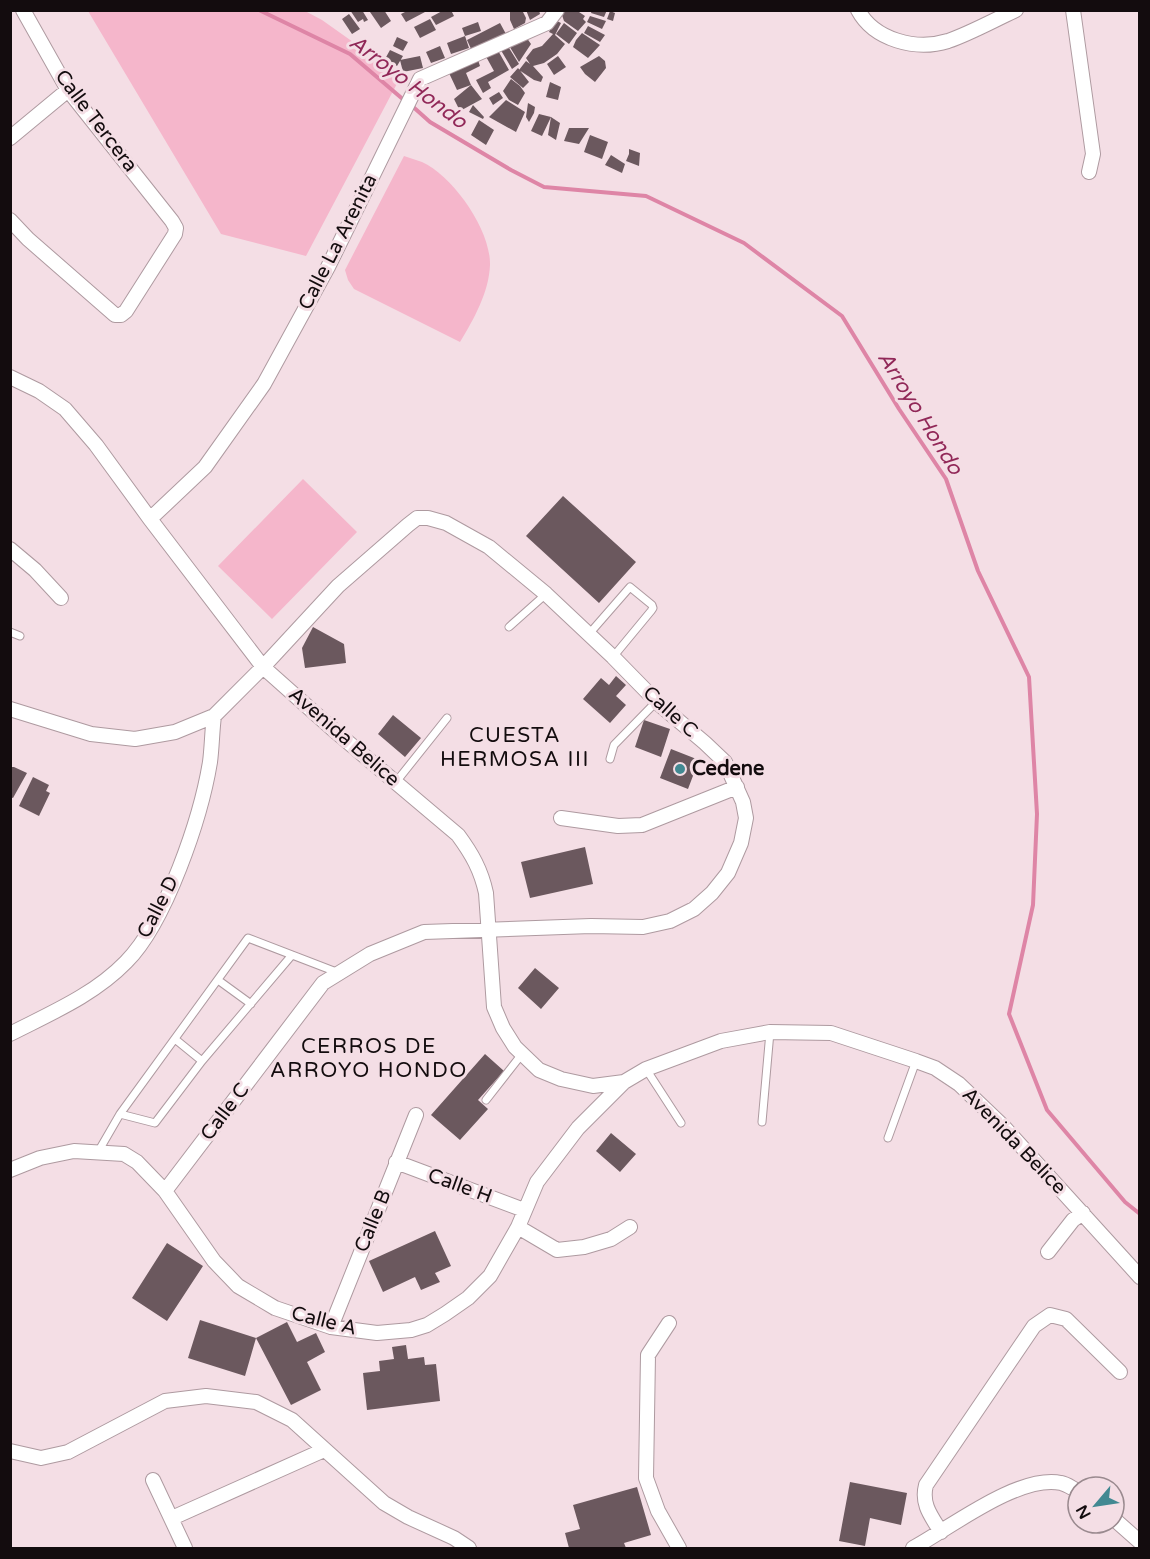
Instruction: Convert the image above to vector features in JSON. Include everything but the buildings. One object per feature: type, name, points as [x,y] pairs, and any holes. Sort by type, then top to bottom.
[{"type":"street","name":"Calle Tercera","points":[[10,220],[28,239],[115,315],[121,315],[126,311],[175,234],[176,228],[68,90],[23,10]]},
{"type":"street","name":"Calle La Arenita","points":[[150,519],[205,467],[264,384],[328,267],[420,79],[547,23],[557,10]]},
{"type":"street","points":[[858,10],[862,18],[882,36],[918,44],[946,41],[1016,10]]},
{"type":"street","points":[[1073,10],[1094,154],[1089,172]]},
{"type":"street","points":[[10,138],[68,90]]},
{"type":"street","name":"Avenida Belice","points":[[10,377],[39,391],[65,409],[96,445],[264,667],[336,732],[458,835],[472,854],[482,875],[486,893],[494,1007],[503,1028],[522,1054],[539,1070],[561,1079],[593,1086],[624,1082]]},
{"type":"street","name":"Calle C","points":[[10,709],[91,734],[135,739],[175,732],[214,716],[264,667],[338,586],[417,518],[428,518],[446,523],[489,547],[546,594],[657,701],[725,762],[737,787],[746,818],[741,843],[728,873],[712,893],[694,909],[670,921],[643,927],[591,926],[424,932],[370,954],[322,983],[165,1191]]},
{"type":"street","points":[[10,549],[35,570],[61,598]]},
{"type":"street","name":"Calle D","points":[[10,1034],[94,989],[127,961],[150,930],[167,896],[195,825],[209,762],[214,716]]},
{"type":"street","points":[[561,818],[618,826],[642,825],[737,787]]},
{"type":"street","name":"Avenida Belice","points":[[722,1041],[770,1032],[831,1034],[935,1068],[959,1084],[1003,1125],[1140,1277]]},
{"type":"street","name":"Calle A","points":[[10,1170],[40,1158],[74,1151],[124,1154],[137,1162],[165,1191],[214,1261],[238,1286],[275,1308],[331,1327],[377,1333],[411,1330],[427,1325],[468,1298],[490,1276],[518,1227],[537,1182],[578,1128],[624,1082],[646,1069],[722,1041]]},
{"type":"street","name":"Calle B","points":[[331,1327],[416,1115]]},
{"type":"street","name":"Calle H","points":[[396,1162],[524,1210]]},
{"type":"street","points":[[1048,1252],[1073,1220],[1083,1213]]},
{"type":"street","points":[[518,1227],[557,1250],[584,1247],[611,1239],[630,1227]]},
{"type":"street","points":[[941,1532],[925,1507],[923,1495],[926,1485],[1034,1326],[1050,1315],[1066,1319],[1120,1371]]},
{"type":"street","points":[[669,1323],[648,1355],[646,1478],[658,1511],[679,1548]]},
{"type":"street","points":[[10,1451],[41,1458],[68,1452],[165,1401],[206,1396],[256,1402],[291,1420],[384,1503],[454,1538],[469,1548]]},
{"type":"street","points":[[172,1518],[324,1450]]},
{"type":"street","points":[[153,1480],[185,1548]]},
{"type":"street","points":[[913,1548],[997,1498],[1029,1484],[1061,1483],[1066,1485]]},
{"type":"street","points":[[1126,1532],[1137,1543]]},
{"type":"lane","points":[[589,634],[630,587],[652,605],[651,611],[613,657]]},
{"type":"lane","points":[[509,627],[546,594]]},
{"type":"lane","points":[[10,632],[20,636]]},
{"type":"lane","points":[[610,759],[614,745],[657,701]]},
{"type":"lane","points":[[396,782],[447,718]]},
{"type":"lane","points":[[99,1152],[120,1114],[248,938],[339,973]]},
{"type":"lane","points":[[120,1114],[155,1123],[202,1061],[291,955]]},
{"type":"lane","points":[[218,980],[251,1004]]},
{"type":"lane","points":[[762,1122],[770,1032]]},
{"type":"lane","points":[[175,1039],[202,1061]]},
{"type":"lane","points":[[486,1100],[522,1054]]},
{"type":"lane","points":[[888,1138],[916,1061]]},
{"type":"lane","points":[[646,1069],[681,1123]]},
{"type":"shaded area","points":[[88,11],[305,11],[322,20],[401,76],[306,256],[221,234]]},
{"type":"shaded area","points":[[404,156],[422,162],[446,179],[477,221],[489,251],[489,275],[484,295],[460,342],[354,289],[348,280],[345,270]]},
{"type":"shaded area","points":[[303,479],[357,532],[272,619],[218,566]]},
{"type":"waterway","name":"Arroyo Hondo","points":[[259,10],[350,54],[405,101]]},
{"type":"waterway","name":"Arroyo Hondo","points":[[411,105],[430,122],[544,187],[646,196],[744,243],[842,316],[899,409],[946,479],[978,571],[1029,677],[1037,814],[1033,905],[1009,1014],[1047,1110],[1125,1202],[1140,1214]]},
{"type":"place","name":"Cedene","points":[[680,769]]},
{"type":"district","name":"CUESTA HERMOSA III","points":[[515,747]]},
{"type":"district","name":"CERROS DE ARROYO HONDO","points":[[369,1058]]}]
